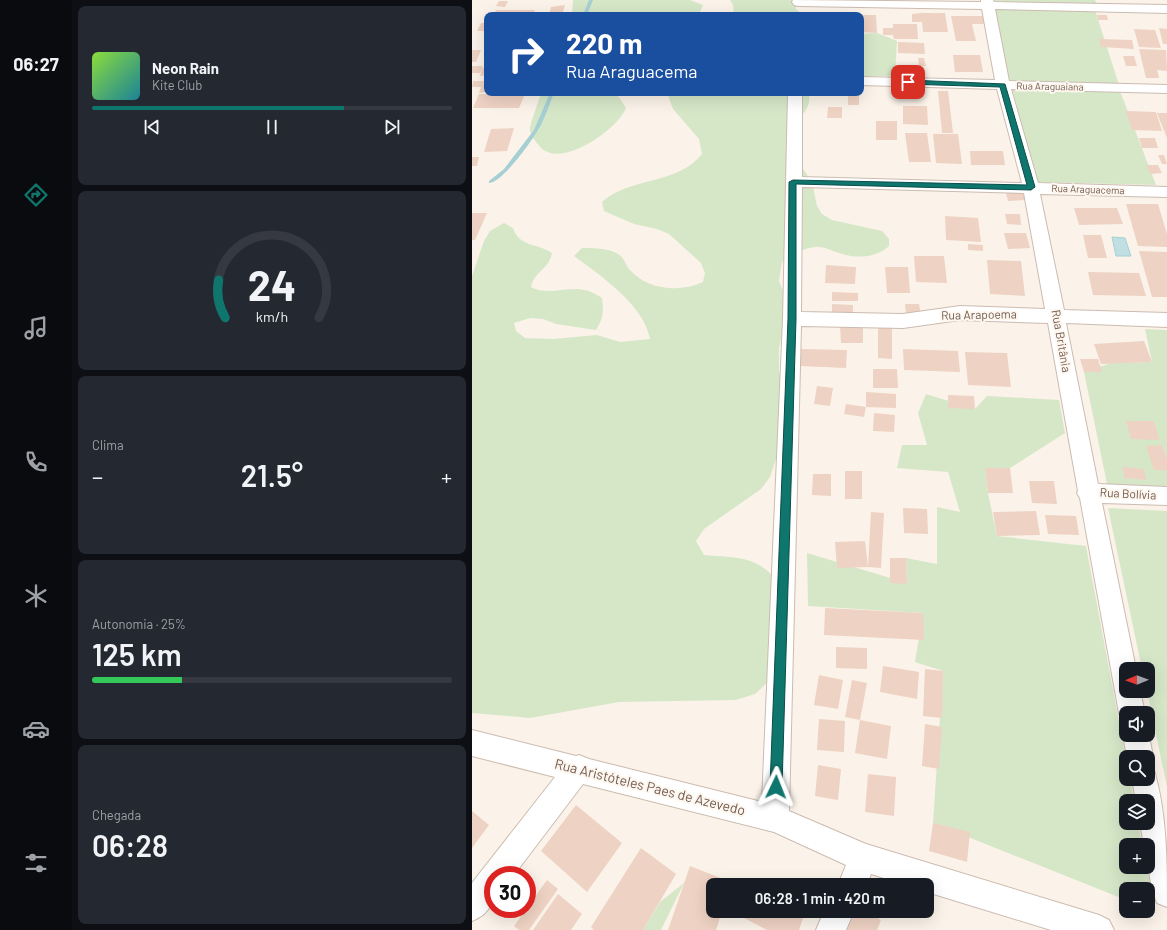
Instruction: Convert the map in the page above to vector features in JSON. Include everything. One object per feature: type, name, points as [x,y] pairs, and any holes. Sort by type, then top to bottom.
[{"type":"street","points":[[798,12],[798,1],[987,3],[1167,9]]},
{"type":"street","name":"Rua Britânia","points":[[987,3],[1003,85],[1031,187],[1122,662]]},
{"type":"street","name":"Rua Araguaiana","points":[[864,81],[1167,89]]},
{"type":"street","points":[[775,819],[792,319],[795,96]]},
{"type":"street","name":"Rua Araguacema","points":[[793,182],[1031,187],[1167,192]]},
{"type":"street","name":"Rua Arapoema","points":[[792,319],[903,320],[960,313],[1056,315],[1167,320]]},
{"type":"street","name":"Rua Bolívia","points":[[1088,492],[1167,496]]},
{"type":"street","name":"Rua Aristóteles Paes de Azevedo","points":[[472,743],[579,768],[775,819],[864,858],[1099,930]]},
{"type":"street","points":[[503,866],[579,768]]},
{"type":"street","points":[[1146,786],[1167,893]]},
{"type":"street","points":[[855,878],[864,858]]},
{"type":"street","points":[[472,906],[484,891]]},
{"type":"street","points":[[831,930],[837,918]]},
{"type":"green space","points":[[573,0],[690,0],[703,5],[700,12],[572,12]]},
{"type":"green space","points":[[730,0],[796,0],[796,9],[800,12],[734,12],[733,5]]},
{"type":"green space","points":[[1095,0],[1097,4],[993,1]]},
{"type":"green space","points":[[995,9],[1095,10],[1119,85],[1010,82]]},
{"type":"green space","points":[[877,33],[897,41],[895,76],[864,76],[864,34]]},
{"type":"green space","points":[[1012,88],[1120,91],[1156,185],[1037,182]]},
{"type":"green space","points":[[540,96],[618,96],[626,108],[621,117],[613,126],[602,135],[576,149],[563,153],[552,153],[541,148],[531,134],[530,128]]},
{"type":"green space","points":[[668,96],[809,96],[809,102],[805,112],[797,121],[797,160],[812,182],[817,206],[822,214],[832,220],[882,231],[889,239],[889,246],[872,255],[859,257],[815,247],[797,252],[782,262],[779,281],[786,298],[786,317],[779,348],[779,372],[784,392],[779,450],[770,477],[761,489],[704,529],[696,541],[704,555],[737,558],[755,563],[772,575],[780,584],[769,681],[755,694],[736,700],[619,702],[530,718],[472,713],[472,276],[484,241],[490,231],[504,223],[513,228],[516,234],[524,242],[552,253],[548,263],[533,281],[531,287],[548,291],[574,289],[592,292],[602,298],[603,303],[602,318],[596,330],[556,324],[543,319],[530,318],[514,323],[516,331],[525,338],[553,339],[597,335],[620,342],[650,339],[646,326],[639,314],[620,292],[574,256],[582,248],[600,249],[614,252],[622,257],[629,269],[636,276],[664,288],[684,288],[703,282],[705,273],[701,263],[669,234],[657,229],[634,224],[604,211],[602,202],[613,194],[626,188],[680,171],[692,164],[702,154],[699,139],[673,109]]},
{"type":"green space","points":[[1145,329],[1167,330],[1167,488],[1107,484],[1084,372],[1111,363],[1152,362]]},
{"type":"green space","points":[[926,394],[975,409],[987,396],[1059,400],[1065,433],[1010,468],[985,468],[988,493],[997,536],[1086,546],[1119,722],[1119,742],[1123,742],[1124,750],[1119,750],[1119,786],[1131,786],[1133,794],[1119,794],[1119,830],[1139,830],[1141,838],[1119,838],[1119,874],[1148,874],[1150,882],[1119,882],[1119,897],[933,823],[943,671],[915,662],[923,613],[808,606],[807,553],[907,583],[906,558],[937,564],[937,507],[960,512],[948,472],[897,468],[902,445],[927,445],[918,413]]},
{"type":"green space","points":[[1108,508],[1167,511],[1167,787],[1155,729],[1155,706],[1150,706],[1148,698],[1155,698],[1155,662],[1141,662]]},
{"type":"green space","points":[[684,883],[661,930],[643,930],[660,902]]},
{"type":"water","points":[[1112,237],[1125,238],[1131,256],[1116,256]]},
{"type":"building","points":[[499,1],[508,1],[505,7],[496,6]]},
{"type":"building","points":[[565,5],[563,12],[550,12],[551,7]]},
{"type":"building","points":[[496,10],[535,10],[534,12],[495,12]]},
{"type":"building","points":[[945,13],[948,32],[923,32],[922,22],[912,22],[912,14]]},
{"type":"building","points":[[864,15],[876,15],[877,33],[864,32]]},
{"type":"building","points":[[1097,15],[1107,15],[1108,20],[1098,20]]},
{"type":"building","points":[[951,16],[983,16],[984,24],[972,24],[976,41],[956,41]]},
{"type":"building","points":[[481,23],[484,23],[484,31],[477,31]]},
{"type":"building","points":[[893,24],[917,24],[918,39],[894,39],[893,35],[883,35],[883,28],[893,28]]},
{"type":"building","points":[[1159,28],[1167,29],[1167,44],[1163,44]]},
{"type":"building","points":[[1134,29],[1155,30],[1161,48],[1139,47]]},
{"type":"building","points":[[1099,39],[1132,40],[1134,49],[1101,47]]},
{"type":"building","points":[[898,42],[924,43],[925,54],[898,53]]},
{"type":"building","points":[[1139,49],[1166,50],[1167,71],[1157,70],[1159,78],[1146,78]]},
{"type":"building","points":[[472,50],[481,50],[476,62],[472,62]]},
{"type":"building","points":[[953,55],[980,55],[983,72],[955,72]]},
{"type":"building","points":[[1123,56],[1134,56],[1137,66],[1126,66]]},
{"type":"building","points":[[918,58],[924,58],[926,66],[919,66]]},
{"type":"building","points":[[894,65],[901,65],[903,76],[895,76]]},
{"type":"building","points":[[472,66],[483,66],[480,73],[472,73]]},
{"type":"building","points":[[482,68],[484,68],[484,75],[480,76]]},
{"type":"building","points":[[473,81],[484,81],[484,92],[479,93],[481,87],[472,87]]},
{"type":"building","points":[[938,91],[948,91],[953,133],[942,133]]},
{"type":"building","points":[[479,94],[484,94],[484,96],[524,96],[519,108],[473,108]]},
{"type":"building","points":[[848,96],[859,96],[859,105],[848,105]]},
{"type":"building","points":[[903,106],[927,106],[928,125],[903,124]]},
{"type":"building","points":[[828,107],[842,107],[842,118],[827,118]]},
{"type":"building","points":[[1126,111],[1156,112],[1162,131],[1132,130]]},
{"type":"building","points":[[1157,113],[1167,113],[1167,138]]},
{"type":"building","points":[[876,121],[897,121],[897,140],[876,140]]},
{"type":"building","points":[[514,128],[507,151],[484,152],[491,129]]},
{"type":"building","points":[[905,133],[927,133],[931,162],[909,162]]},
{"type":"building","points":[[933,134],[958,134],[962,164],[936,163]]},
{"type":"building","points":[[1139,138],[1155,138],[1158,148],[1142,148]]},
{"type":"building","points":[[970,151],[1003,151],[1005,165],[971,165]]},
{"type":"building","points":[[1158,155],[1164,155],[1167,164],[1162,164]]},
{"type":"building","points":[[472,157],[479,157],[477,166],[472,166]]},
{"type":"building","points":[[1146,165],[1158,165],[1162,173],[1150,174]]},
{"type":"building","points":[[1006,193],[1023,193],[1025,200],[1008,201]]},
{"type":"building","points":[[1126,204],[1158,204],[1167,234],[1167,247],[1138,246]]},
{"type":"building","points":[[1074,208],[1117,208],[1123,224],[1079,225]]},
{"type":"building","points":[[472,213],[487,213],[475,240],[472,240]]},
{"type":"building","points":[[1005,214],[1020,214],[1021,225],[1007,224]]},
{"type":"building","points":[[945,216],[978,218],[981,242],[946,240]]},
{"type":"building","points":[[1004,233],[1026,233],[1030,248],[1008,249]]},
{"type":"building","points":[[1083,235],[1101,235],[1107,258],[1088,258]]},
{"type":"building","points":[[968,244],[983,245],[983,251],[968,250]]},
{"type":"building","points":[[1139,251],[1167,252],[1167,297],[1152,297]]},
{"type":"building","points":[[914,256],[944,256],[947,283],[916,282]]},
{"type":"building","points":[[987,260],[1021,261],[1025,296],[990,294]]},
{"type":"building","points":[[826,265],[856,267],[855,284],[825,283]]},
{"type":"building","points":[[885,267],[908,267],[910,293],[887,293]]},
{"type":"building","points":[[1088,272],[1139,273],[1146,296],[1093,295]]},
{"type":"building","points":[[832,292],[858,293],[858,301],[832,301]]},
{"type":"building","points":[[832,304],[853,305],[853,315],[832,315]]},
{"type":"building","points":[[905,304],[919,304],[921,315],[906,315]]},
{"type":"building","points":[[840,325],[863,325],[863,343],[841,343]]},
{"type":"building","points":[[878,326],[892,327],[892,359],[878,358]]},
{"type":"building","points":[[1144,341],[1152,362],[1101,364],[1094,344]]},
{"type":"building","points":[[801,349],[847,350],[846,368],[799,366]]},
{"type":"building","points":[[903,349],[958,351],[960,372],[904,370]]},
{"type":"building","points":[[965,352],[1007,353],[1011,387],[968,385]]},
{"type":"building","points":[[1080,359],[1098,359],[1102,372],[1084,372]]},
{"type":"building","points":[[873,369],[897,369],[898,388],[873,388]]},
{"type":"building","points":[[817,386],[833,388],[830,406],[814,404]]},
{"type":"building","points":[[866,392],[896,394],[896,408],[866,407]]},
{"type":"building","points":[[948,395],[974,396],[975,409],[948,408]]},
{"type":"building","points":[[846,404],[866,407],[864,417],[844,414]]},
{"type":"building","points":[[874,413],[895,415],[894,432],[873,431]]},
{"type":"building","points":[[1126,421],[1154,421],[1159,440],[1131,439]]},
{"type":"building","points":[[1162,445],[1167,460],[1167,470],[1154,470],[1146,446]]},
{"type":"building","points":[[1123,467],[1144,469],[1146,480],[1124,478]]},
{"type":"building","points":[[985,468],[1010,468],[1013,493],[988,493]]},
{"type":"building","points":[[845,471],[862,471],[862,499],[845,499]]},
{"type":"building","points":[[813,474],[831,474],[831,496],[812,495]]},
{"type":"building","points":[[1029,481],[1054,481],[1057,504],[1032,503]]},
{"type":"building","points":[[903,508],[927,509],[928,534],[904,533]]},
{"type":"building","points":[[1036,511],[1040,535],[997,536],[993,512]]},
{"type":"building","points":[[871,512],[884,513],[881,568],[868,567]]},
{"type":"building","points":[[1045,515],[1076,516],[1079,535],[1048,534]]},
{"type":"building","points":[[865,541],[868,567],[837,568],[835,542]]},
{"type":"building","points":[[890,558],[906,558],[907,584],[890,583]]},
{"type":"building","points":[[825,608],[923,613],[924,640],[824,635]]},
{"type":"building","points":[[836,647],[867,648],[867,669],[836,668]]},
{"type":"building","points":[[883,666],[919,672],[917,699],[880,692]]},
{"type":"building","points":[[925,669],[943,671],[942,718],[923,716]]},
{"type":"building","points":[[819,675],[843,680],[838,709],[814,705]]},
{"type":"building","points":[[852,680],[867,683],[860,720],[845,717]]},
{"type":"building","points":[[819,719],[845,721],[844,752],[817,750]]},
{"type":"building","points":[[860,720],[891,726],[887,759],[855,753]]},
{"type":"building","points":[[925,724],[942,727],[939,769],[922,766]]},
{"type":"building","points":[[818,765],[841,769],[838,800],[815,796]]},
{"type":"building","points":[[868,774],[896,777],[894,816],[865,812]]},
{"type":"building","points":[[576,805],[622,843],[587,892],[541,851]]},
{"type":"building","points":[[472,811],[489,825],[472,848]]},
{"type":"building","points":[[933,823],[970,832],[967,862],[929,851]]},
{"type":"building","points":[[641,848],[676,874],[643,930],[594,930],[591,927]]},
{"type":"building","points":[[690,866],[721,878],[706,878],[706,918],[720,918],[716,930],[668,930]]},
{"type":"building","points":[[547,880],[558,889],[529,930],[519,930],[514,926],[520,918],[536,918],[536,895]]},
{"type":"building","points":[[558,894],[582,914],[571,930],[533,930]]},
{"type":"building","points":[[744,918],[803,918],[799,930],[767,930]]},
{"type":"building","points":[[847,918],[878,918],[881,920],[877,930],[843,930]]},
{"type":"waterway","points":[[586,12],[591,0]]},
{"type":"waterway","points":[[491,182],[506,170],[536,130],[551,96]]},
{"type":"route","points":[[776,787],[792,319],[793,182],[1031,187],[1003,85],[908,82]]}]
